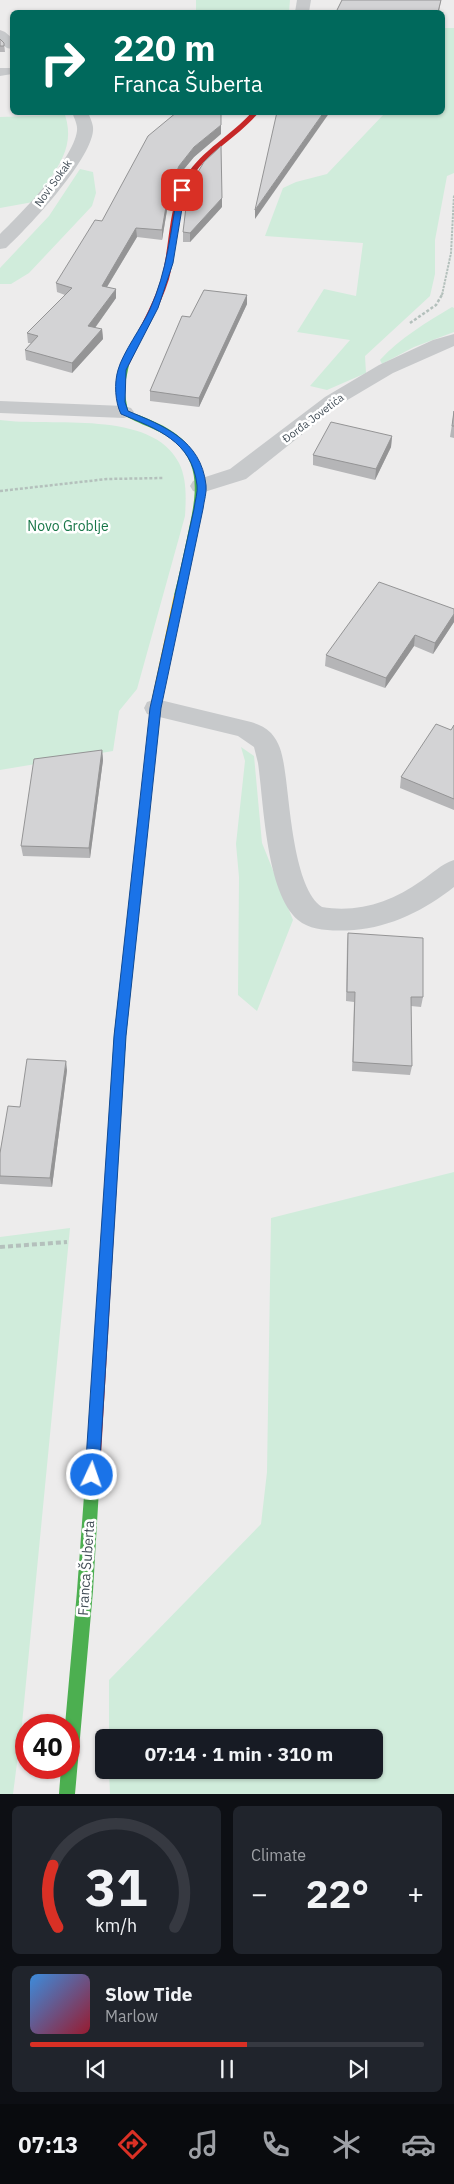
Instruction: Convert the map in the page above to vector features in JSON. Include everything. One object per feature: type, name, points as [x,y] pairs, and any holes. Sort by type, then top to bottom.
[{"type":"street","points":[[0,35],[10,43]]},
{"type":"street","name":"Novi Sokak","points":[[0,244],[40,203],[76,152],[85,132],[81,115]]},
{"type":"street","points":[[124,412],[120,402],[122,370],[154,308],[169,263],[182,190],[190,175],[206,157],[238,134],[254,115]]},
{"type":"street","name":"Đorđa Jovetića","points":[[200,480],[238,474],[332,401],[386,369],[440,344],[454,340]]},
{"type":"street","points":[[0,407],[124,412],[160,427],[180,441],[188,450],[200,480]]},
{"type":"street","name":"Franca Šuberta","points":[[67,1794],[85,1591],[120,1036],[156,708],[200,502],[200,480]]},
{"type":"street","points":[[156,708],[216,721],[255,732],[264,743],[274,778],[287,869],[295,895],[310,913],[333,920],[358,919],[388,912],[416,899],[454,871]]},
{"type":"path","points":[[404,328],[436,305],[442,296],[450,257],[454,195]]},
{"type":"path","points":[[0,491],[107,479],[180,478],[200,480]]},
{"type":"path","points":[[0,1247],[57,1241],[106,1242]]},
{"type":"green space","points":[[196,0],[290,0],[289,10],[196,10]]},
{"type":"green space","points":[[445,28],[454,28],[454,173],[447,176],[435,240],[435,274],[430,296],[365,356],[366,373],[327,390],[310,386],[350,340],[297,332],[324,289],[356,296],[363,243],[265,236],[283,188],[296,182],[327,174],[383,115],[445,115]]},
{"type":"green space","points":[[65,115],[68,140],[61,162],[55,172],[33,202],[0,208],[0,117]]},
{"type":"green space","points":[[80,169],[93,172],[96,193],[92,206],[29,273],[11,284],[0,284],[0,268],[49,216]]},
{"type":"green space","points":[[452,307],[454,308],[454,332],[414,347],[382,364],[380,360],[396,345]]},
{"type":"green space","name":"Novo Groblje","points":[[0,420],[98,424],[147,434],[166,446],[179,463],[185,482],[186,496],[185,516],[137,689],[119,711],[113,751],[0,770]]},
{"type":"green space","points":[[241,747],[254,756],[262,843],[293,920],[257,1011],[238,995],[239,877],[236,844],[245,761]]},
{"type":"green space","points":[[454,1172],[454,1794],[110,1794],[109,1779],[383,1779],[383,1729],[109,1729],[109,1680],[261,1524],[267,1472],[271,1218]]},
{"type":"green space","points":[[70,1228],[23,1714],[15,1714],[15,1778],[13,1794],[0,1794],[0,1237]]},
{"type":"building","points":[[342,0],[441,0],[438,10],[337,10]]},
{"type":"building","points":[[0,39],[4,43],[4,46],[0,46]]},
{"type":"building","points":[[173,115],[221,115],[221,125],[194,147],[179,166],[169,189],[162,230],[136,228],[102,286],[116,289],[88,326],[102,329],[72,363],[25,350],[38,336],[27,333],[72,288],[56,283],[95,220],[102,221],[148,136]]},
{"type":"building","points":[[276,115],[322,115],[255,210]]},
{"type":"building","points":[[221,146],[222,198],[190,233],[183,232],[187,199],[193,180],[204,162]]},
{"type":"building","points":[[204,290],[247,295],[199,398],[150,391],[182,316],[190,317]]},
{"type":"building","points":[[331,422],[392,436],[376,469],[313,455]]},
{"type":"building","points":[[379,582],[454,609],[454,614],[435,643],[415,635],[386,678],[326,655]]},
{"type":"building","points":[[436,724],[451,730],[454,725],[454,799],[401,777]]},
{"type":"building","points":[[102,750],[89,848],[21,846],[34,759]]},
{"type":"building","points":[[348,933],[423,938],[423,997],[411,997],[412,1066],[353,1062],[355,992],[347,992]]},
{"type":"building","points":[[27,1059],[66,1061],[50,1178],[0,1176],[0,1153],[8,1106],[20,1107]]},
{"type":"traffic: fast","points":[[125,365],[120,389],[124,412],[172,435],[188,450],[195,461],[199,473],[200,497],[198,510],[179,595]]},
{"type":"traffic: fast","points":[[111,1180],[120,1036],[145,805]]},
{"type":"traffic: fast","points":[[67,1794],[85,1591],[94,1455]]},
{"type":"traffic: slow","points":[[145,805],[157,698],[179,595]]},
{"type":"traffic: jam","points":[[125,365],[157,301],[165,279],[179,199],[190,175],[213,150],[253,115]]},
{"type":"traffic: jam","points":[[94,1455],[111,1180]]},
{"type":"route","points":[[92,1475],[120,1036],[157,698],[199,509],[202,486],[195,462],[180,441],[160,427],[124,412],[120,396],[122,370],[154,308],[169,263],[182,190]]}]
